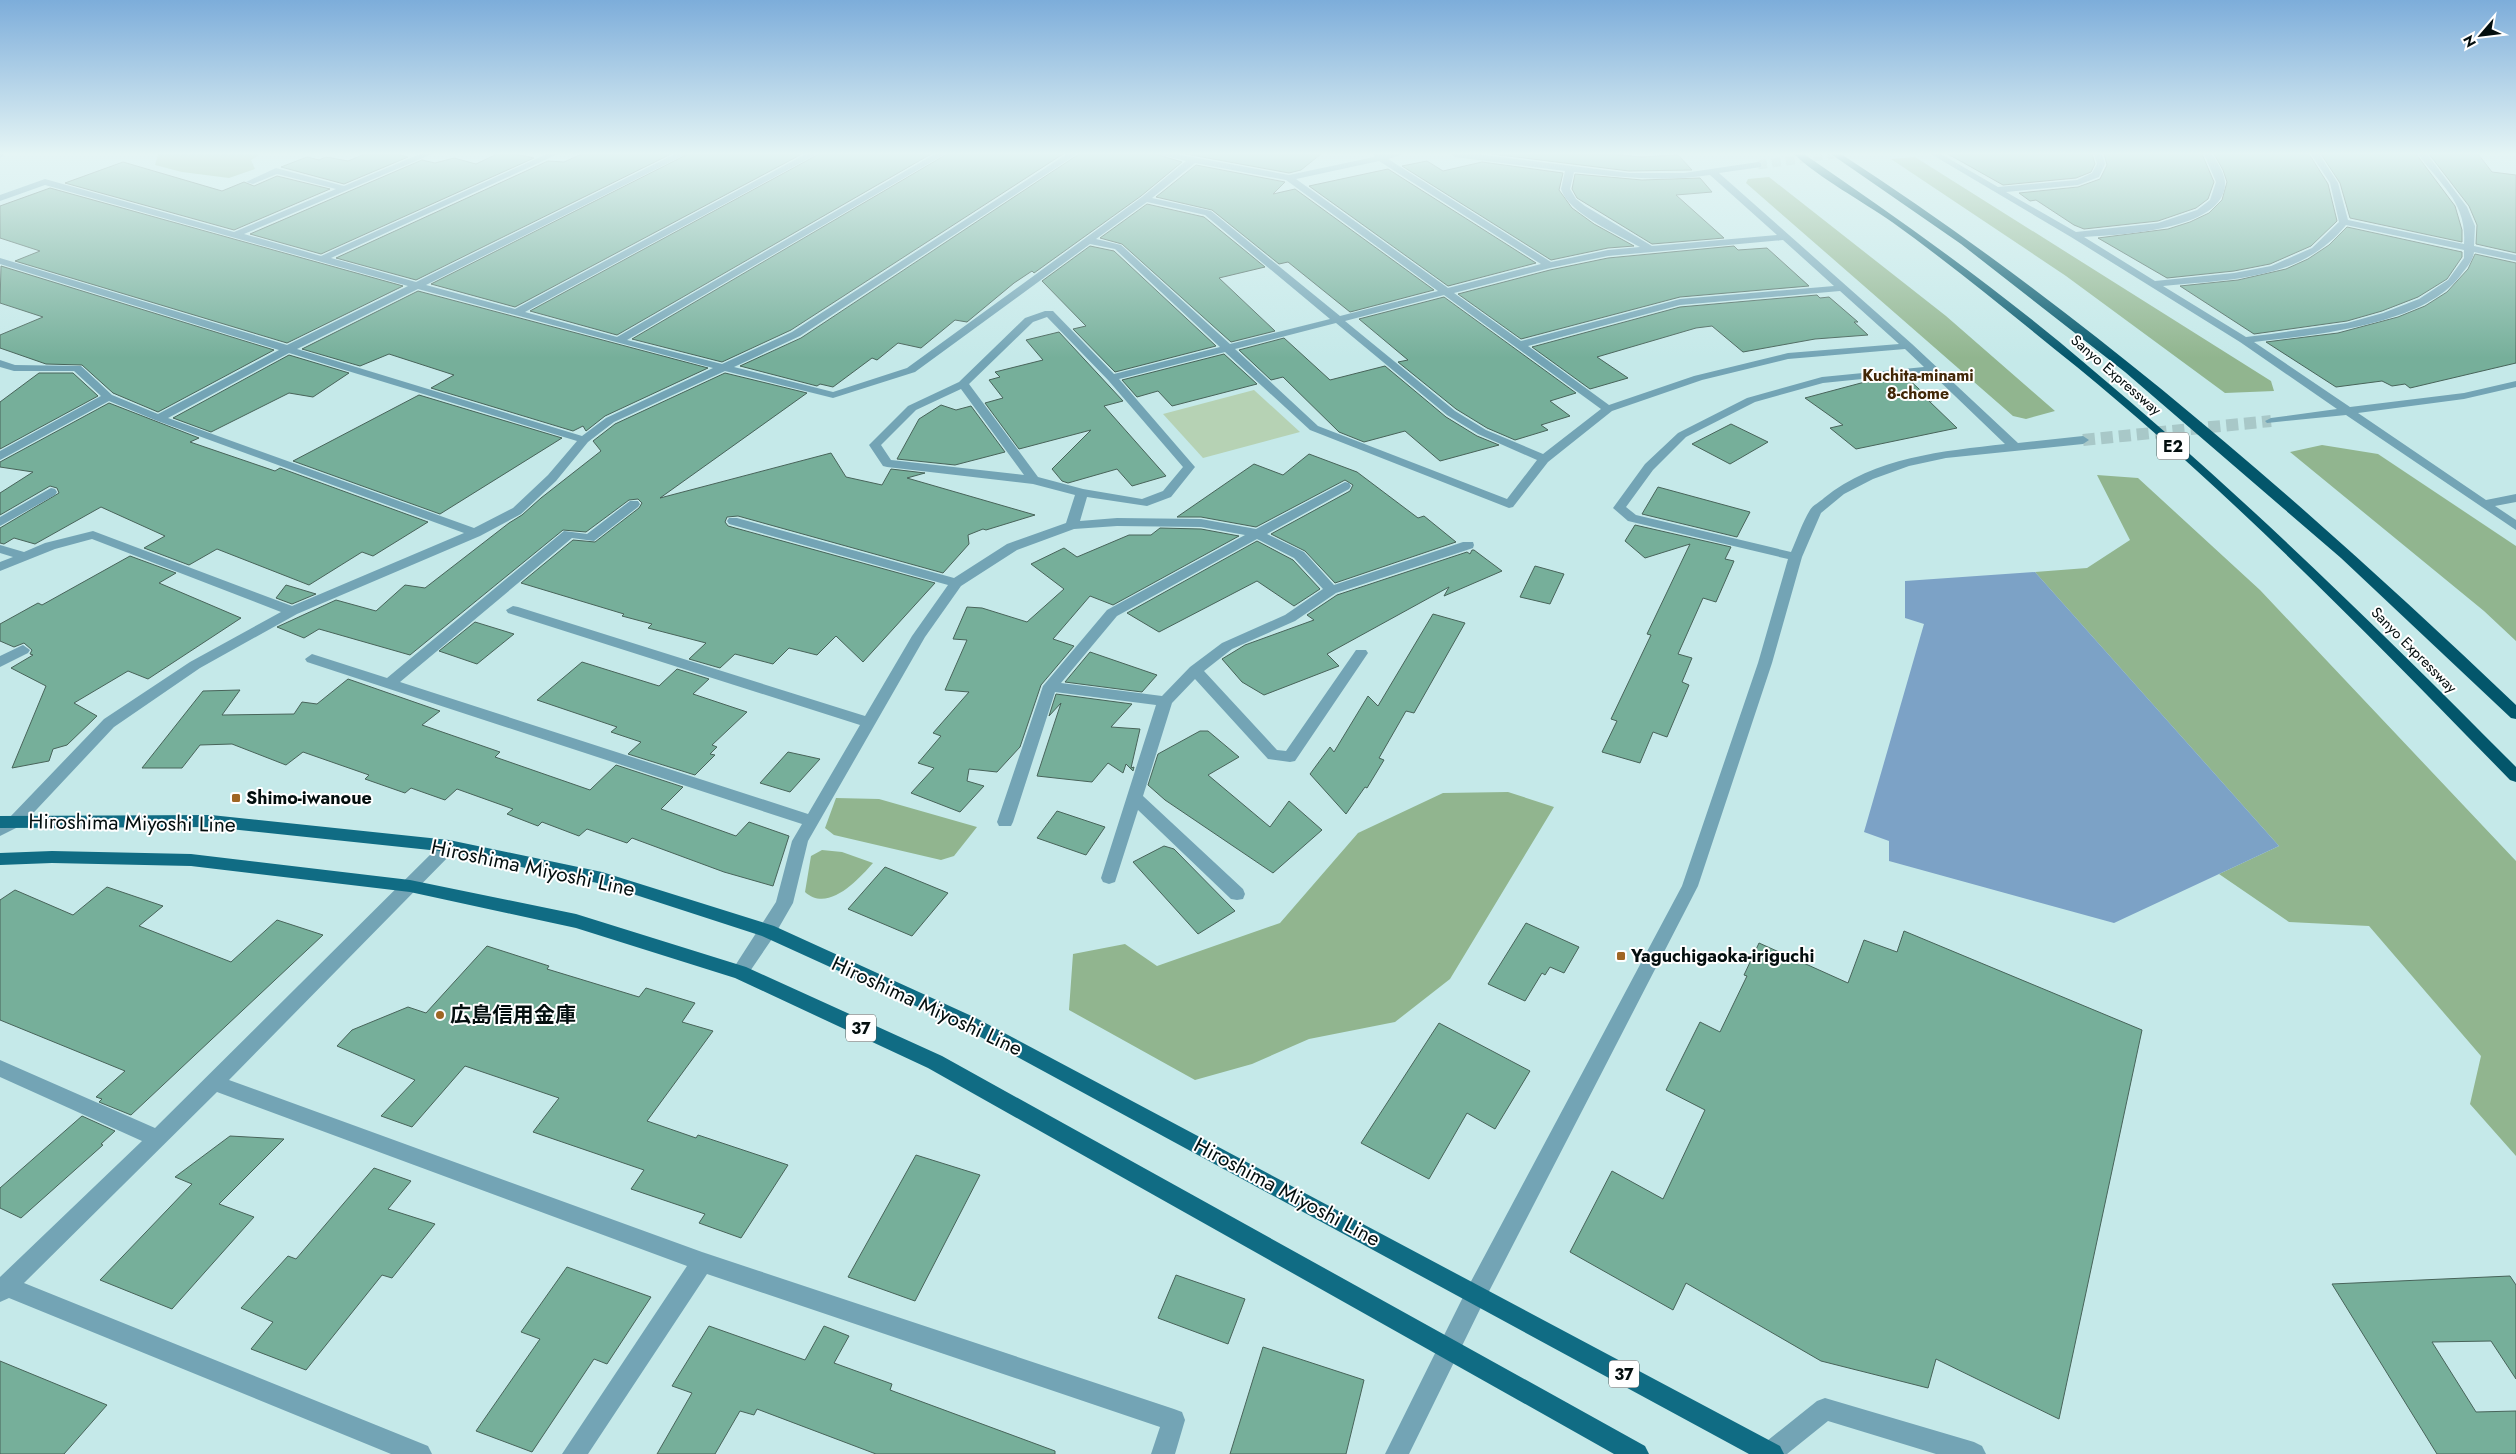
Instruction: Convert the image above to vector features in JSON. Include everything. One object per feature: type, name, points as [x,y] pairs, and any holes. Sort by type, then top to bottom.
[{"type":"highway","name":"Sanyo Expressway","points":[[1895,222],[1958,266],[2029,321],[2221,487],[2407,665],[2516,776]]},
{"type":"highway","name":"Sanyo Expressway","points":[[1935,222],[1993,261],[2065,317],[2268,485],[2516,714]]},
{"type":"main road","name":"Hiroshima Miyoshi Line","points":[[8,821],[211,821],[449,846],[602,878],[768,931],[970,1023],[1771,1453]]},
{"type":"main road","name":"Hiroshima Miyoshi Line","points":[[0,859],[52,857],[191,860],[410,886],[576,921],[740,972],[935,1062],[1449,1347],[1637,1454]]},
{"type":"street","points":[[187,222],[618,341],[833,396],[911,370],[1113,222]]},
{"type":"street","points":[[234,235],[266,222]]},
{"type":"street","points":[[321,259],[403,222]]},
{"type":"street","points":[[159,418],[288,349],[545,222]]},
{"type":"street","points":[[518,312],[687,222]]},
{"type":"street","points":[[618,341],[824,222]]},
{"type":"street","points":[[0,830],[109,722],[195,665],[292,611],[475,533],[517,511],[552,478],[584,440],[610,420],[796,334],[969,222]]},
{"type":"street","points":[[1220,222],[1451,414],[1482,432],[1544,459]]},
{"type":"street","points":[[1350,222],[1608,409]]},
{"type":"street","points":[[1480,222],[1548,265]]},
{"type":"street","points":[[1605,222],[1650,249]]},
{"type":"street","points":[[1769,222],[1908,346],[2014,446]]},
{"type":"street","points":[[2052,222],[2244,340],[2516,526]]},
{"type":"street","points":[[2074,235],[2142,229],[2177,222]]},
{"type":"street","points":[[2153,284],[2239,275],[2278,266],[2312,253],[2334,235],[2344,222],[2516,258]]},
{"type":"street","points":[[2244,340],[2326,331],[2372,322],[2412,306],[2445,288],[2463,269],[2472,249],[2468,222]]},
{"type":"street","points":[[1112,378],[1448,293],[1548,265],[1608,253],[1787,237]]},
{"type":"street","points":[[1087,240],[1118,247],[1230,348],[1314,428],[1508,504],[1544,459],[1608,409],[1698,378],[1788,356],[1908,346]]},
{"type":"street","points":[[0,261],[584,440]]},
{"type":"street","points":[[1519,345],[1680,302],[1843,288]]},
{"type":"street","points":[[1049,314],[1112,378],[1189,467],[1167,494],[1143,503],[1082,493],[1034,480],[887,463],[876,445],[912,408],[963,384],[1029,320],[1049,314]]},
{"type":"street","points":[[0,363],[14,368],[77,368],[108,397],[159,418],[475,533]]},
{"type":"street","points":[[1795,557],[1632,518],[1620,508],[1649,467],[1682,435],[1751,400],[1822,380],[1932,369]]},
{"type":"street","points":[[963,384],[1034,480]]},
{"type":"street","points":[[2271,421],[2464,396],[2516,384]]},
{"type":"street","points":[[0,456],[108,397]]},
{"type":"street","points":[[1397,1454],[1476,1294],[1690,886],[1765,663],[1795,557],[1816,512],[1840,491],[1869,476],[1906,463],[1946,454],[2083,440]]},
{"type":"street","points":[[1005,822],[1050,686],[1112,613],[1255,533],[1345,486]]},
{"type":"street","points":[[0,522],[52,492]]},
{"type":"street","points":[[1072,525],[1082,493]]},
{"type":"street","points":[[2484,504],[2516,498]]},
{"type":"street","points":[[389,684],[569,534],[589,538],[634,504]]},
{"type":"street","points":[[733,521],[956,583]]},
{"type":"street","points":[[740,972],[768,931],[784,902],[800,842],[811,822],[919,636],[956,583],[1012,547],[1072,525],[1117,522],[1201,523],[1255,533],[1299,555],[1331,590]]},
{"type":"street","points":[[0,567],[50,546],[93,535],[292,611]]},
{"type":"street","points":[[1109,878],[1165,701],[1195,670],[1227,646],[1290,618],[1331,590],[1468,545]]},
{"type":"street","points":[[0,549],[24,556]]},
{"type":"street","points":[[513,610],[869,723]]},
{"type":"street","points":[[0,662],[23,650]]},
{"type":"street","points":[[1195,670],[1274,755],[1290,757],[1361,653]]},
{"type":"street","points":[[312,659],[811,822]]},
{"type":"street","points":[[1050,686],[1165,701]]},
{"type":"street","points":[[1134,798],[1237,894]]},
{"type":"street","points":[[420,1454],[3,1289],[158,1139],[449,846]]},
{"type":"street","points":[[0,1068],[158,1139]]},
{"type":"street","points":[[214,1083],[702,1262],[1174,1420],[1163,1454]]},
{"type":"street","points":[[574,1454],[702,1262]]},
{"type":"street","points":[[1771,1453],[1825,1409],[1974,1454]]},
{"type":"green space","points":[[1791,222],[1826,222],[1946,316],[2055,411],[2026,419],[2013,416]]},
{"type":"green space","points":[[1985,222],[2018,222],[2271,381],[2274,391],[2225,393],[2066,276]]},
{"type":"green space","points":[[1254,390],[1300,432],[1203,458],[1163,414]]},
{"type":"green space","points":[[2322,445],[2378,454],[2516,546],[2516,641],[2484,611],[2290,452]]},
{"type":"green space","points":[[2097,475],[2138,478],[2260,590],[2516,861],[2516,1156],[2470,1104],[2481,1056],[2369,926],[2289,922],[2219,874],[2279,846],[2035,572],[2087,568],[2130,540]]},
{"type":"green space","points":[[1508,792],[1554,807],[1450,979],[1395,1022],[1309,1039],[1252,1064],[1195,1080],[1069,1010],[1073,954],[1125,944],[1157,966],[1280,923],[1358,833],[1443,793]]},
{"type":"green space","points":[[836,798],[879,799],[977,827],[954,856],[941,860],[834,835],[825,828]]},
{"type":"green space","points":[[822,850],[842,852],[873,863],[842,892],[833,897],[823,899],[814,897],[805,892],[811,856]]},
{"type":"water","points":[[2035,572],[2279,846],[2114,923],[1889,861],[1889,841],[1864,832],[1924,624],[1905,618],[1905,581]]},
{"type":"building","points":[[0,222],[172,222],[403,286],[287,343],[15,261],[40,251],[0,238]]},
{"type":"building","points":[[205,222],[253,222],[234,230]]},
{"type":"building","points":[[278,222],[392,222],[321,254],[250,234]]},
{"type":"building","points":[[415,222],[534,222],[416,280],[336,258]]},
{"type":"building","points":[[554,222],[675,222],[515,307],[431,284]]},
{"type":"building","points":[[694,222],[813,222],[617,335],[530,311]]},
{"type":"building","points":[[831,222],[958,222],[791,330],[722,362],[632,339]]},
{"type":"building","points":[[976,222],[1105,222],[1034,273],[1032,271],[1014,283],[967,322],[955,320],[921,348],[898,343],[877,360],[872,358],[833,387],[820,384],[817,386],[740,366],[801,338]]},
{"type":"building","points":[[1122,222],[1210,222],[1265,267],[1219,278],[1275,331],[1231,342],[1122,244],[1100,238]]},
{"type":"building","points":[[1227,222],[1340,222],[1434,290],[1350,312],[1288,262],[1279,264]]},
{"type":"building","points":[[1359,222],[1471,222],[1536,263],[1448,286]]},
{"type":"building","points":[[1491,222],[1591,222],[1634,246],[1608,248],[1551,260]]},
{"type":"building","points":[[1616,222],[1706,222],[1724,238],[1652,244]]},
{"type":"building","points":[[2069,222],[2150,222],[2084,229]]},
{"type":"building","points":[[2190,222],[2336,222],[2311,246],[2270,264],[2234,271],[2167,278],[2098,238],[2168,229]]},
{"type":"building","points":[[2368,222],[2460,222],[2462,242]]},
{"type":"building","points":[[2476,222],[2516,222],[2516,253],[2476,244]]},
{"type":"building","points":[[2347,227],[2462,252],[2462,257],[2447,279],[2418,297],[2382,311],[2347,321],[2254,334],[2180,286],[2238,280],[2286,269],[2308,259],[2329,245]]},
{"type":"building","points":[[1090,246],[1114,251],[1216,346],[1115,372],[1073,329],[1086,326],[1042,281]]},
{"type":"building","points":[[1734,246],[1738,250],[1767,248],[1809,286],[1680,297],[1521,339],[1458,294],[1550,270],[1608,258]]},
{"type":"building","points":[[2475,254],[2516,263],[2516,363],[2410,388],[2405,384],[2392,386],[2382,381],[2336,387],[2266,342],[2338,333],[2398,317],[2425,306],[2447,292],[2468,269]]},
{"type":"building","points":[[1,266],[274,350],[158,412],[113,393],[82,365],[46,364],[0,348],[0,335],[43,317],[0,303]]},
{"type":"building","points":[[418,291],[708,368],[605,416],[586,431],[583,426],[573,431],[431,388],[454,375],[389,354],[360,366],[302,349]]},
{"type":"building","points":[[1817,295],[1820,298],[1829,297],[1858,322],[1854,322],[1868,335],[1815,339],[1743,352],[1712,326],[1696,328],[1597,357],[1628,378],[1590,389],[1532,347],[1680,307]]},
{"type":"building","points":[[1444,297],[1576,393],[1550,401],[1570,416],[1541,425],[1548,430],[1515,440],[1487,428],[1456,409],[1398,362],[1408,360],[1359,319]]},
{"type":"building","points":[[1059,332],[1123,401],[1104,406],[1166,476],[1132,486],[1117,469],[1068,483],[1062,481],[1052,469],[1091,430],[1019,449],[985,403],[1003,398],[989,380],[1000,377],[995,372],[1043,360],[1026,340]]},
{"type":"building","points":[[1284,338],[1330,380],[1385,366],[1446,417],[1477,436],[1499,445],[1440,461],[1405,431],[1364,442],[1339,432],[1283,377],[1271,380],[1239,350]]},
{"type":"building","points":[[1224,354],[1257,384],[1172,406],[1158,391],[1137,397],[1122,380]]},
{"type":"building","points":[[289,355],[349,373],[313,397],[289,393],[211,432],[173,418]]},
{"type":"building","points":[[39,373],[73,373],[98,396],[0,449],[0,402]]},
{"type":"building","points":[[725,373],[807,393],[660,498],[831,453],[846,477],[882,485],[891,469],[925,473],[907,478],[1035,515],[968,535],[969,544],[943,573],[738,516],[727,517],[725,522],[728,526],[935,583],[863,662],[836,636],[817,655],[789,648],[773,664],[735,654],[720,668],[689,659],[706,643],[648,628],[652,624],[521,583],[573,540],[595,542],[639,508],[642,503],[638,499],[629,500],[586,532],[563,530],[410,655],[319,629],[304,638],[277,627],[336,600],[376,611],[405,585],[425,588],[522,515],[601,451],[593,441],[615,424]]},
{"type":"building","points":[[1905,376],[1957,428],[1856,449],[1830,428],[1843,425],[1805,398],[1876,379]]},
{"type":"building","points":[[419,395],[562,438],[440,514],[293,461]]},
{"type":"building","points":[[109,403],[199,438],[190,442],[275,471],[280,468],[428,522],[373,556],[362,552],[309,585],[217,549],[189,565],[144,548],[165,536],[101,507],[35,544],[14,538],[4,544],[0,543],[0,528],[59,493],[57,488],[50,486],[0,515],[0,493],[33,472],[0,467],[0,462]]},
{"type":"building","points":[[941,405],[956,410],[971,406],[1005,452],[955,465],[897,459],[919,419]]},
{"type":"building","points":[[1731,424],[1768,442],[1730,464],[1692,444]]},
{"type":"building","points":[[1309,454],[1357,472],[1418,518],[1424,516],[1456,542],[1335,583],[1305,551],[1271,534],[1350,491],[1353,485],[1345,480],[1256,527],[1201,517],[1177,517],[1254,464],[1283,475]]},
{"type":"building","points":[[1658,487],[1750,512],[1737,537],[1642,514]]},
{"type":"building","points":[[1635,525],[1731,547],[1725,559],[1734,561],[1716,602],[1703,598],[1678,654],[1692,658],[1682,682],[1689,685],[1667,737],[1653,732],[1640,763],[1602,752],[1617,721],[1611,719],[1651,635],[1647,634],[1690,544],[1645,558],[1625,541]]},
{"type":"building","points":[[1160,528],[1201,529],[1239,536],[1113,605],[1090,596],[1053,639],[1074,646],[1041,685],[1020,747],[997,772],[969,769],[967,781],[984,786],[960,812],[911,793],[934,768],[918,763],[941,736],[933,733],[969,692],[945,690],[967,640],[953,639],[967,607],[982,608],[1027,622],[1064,589],[1031,564],[1064,548],[1077,557],[1129,535],[1151,535]]},
{"type":"building","points":[[1257,541],[1293,560],[1320,589],[1294,606],[1257,581],[1159,632],[1127,613]]},
{"type":"building","points":[[1472,550],[1502,571],[1444,596],[1449,587],[1327,654],[1339,666],[1264,695],[1242,682],[1222,659],[1245,645],[1314,620],[1307,615],[1337,595],[1467,552],[1470,554]]},
{"type":"building","points":[[130,556],[176,573],[159,583],[241,618],[148,679],[128,671],[74,703],[97,716],[67,745],[53,749],[49,761],[12,768],[46,686],[11,668],[33,655],[30,654],[32,650],[24,643],[14,647],[0,641],[0,624],[38,603],[42,605]]},
{"type":"building","points":[[1535,566],[1564,574],[1550,604],[1520,597]]},
{"type":"building","points":[[286,585],[316,594],[292,604],[276,598]]},
{"type":"building","points":[[1433,614],[1465,623],[1414,713],[1406,711],[1379,758],[1384,760],[1367,788],[1365,787],[1346,814],[1310,774],[1330,747],[1334,752],[1368,696],[1378,706]]},
{"type":"building","points":[[475,622],[514,634],[477,664],[439,651]]},
{"type":"building","points":[[1090,652],[1157,675],[1142,692],[1065,682]]},
{"type":"building","points":[[582,662],[659,686],[677,669],[709,679],[693,694],[747,712],[712,745],[717,747],[710,754],[715,755],[695,775],[628,754],[641,742],[611,732],[617,727],[537,700]]},
{"type":"building","points":[[348,679],[440,711],[422,725],[500,752],[495,757],[590,790],[616,765],[683,787],[661,809],[736,836],[749,822],[789,836],[773,886],[724,872],[632,838],[627,843],[587,829],[579,836],[542,822],[538,826],[507,814],[513,809],[457,789],[445,800],[411,788],[405,793],[365,779],[369,775],[303,752],[286,765],[232,744],[200,745],[182,768],[142,768],[203,691],[240,690],[222,715],[294,714],[302,702],[317,704]]},
{"type":"building","points":[[1056,694],[1132,704],[1111,727],[1140,729],[1131,768],[1134,767],[1133,771],[1126,764],[1123,773],[1108,763],[1092,782],[1037,776],[1061,703],[1049,716]]},
{"type":"building","points":[[1200,731],[1208,731],[1239,757],[1208,775],[1270,827],[1289,801],[1322,830],[1273,873],[1165,800],[1148,785],[1158,754]]},
{"type":"building","points":[[788,752],[820,759],[790,792],[760,783]]},
{"type":"building","points":[[1057,811],[1105,827],[1086,855],[1037,838]]},
{"type":"building","points":[[1164,846],[1174,849],[1235,911],[1198,934],[1133,862]]},
{"type":"building","points":[[885,867],[948,893],[912,936],[848,909]]},
{"type":"building","points":[[107,887],[163,906],[139,926],[231,962],[277,920],[323,935],[131,1115],[99,1102],[102,1099],[96,1097],[125,1071],[0,1020],[0,900],[15,890],[73,915]]},
{"type":"building","points":[[1526,923],[1579,947],[1564,973],[1550,967],[1545,975],[1542,973],[1525,1001],[1488,984]]},
{"type":"building","points":[[1904,931],[2142,1030],[2059,1419],[1936,1359],[1928,1388],[1821,1361],[1686,1283],[1673,1310],[1570,1252],[1612,1171],[1663,1199],[1705,1110],[1666,1090],[1700,1022],[1720,1032],[1747,976],[1744,975],[1759,943],[1848,983],[1864,940],[1897,952]]},
{"type":"building","points":[[487,946],[549,966],[547,969],[639,997],[646,988],[695,1003],[682,1022],[713,1031],[647,1121],[696,1138],[698,1135],[788,1165],[741,1238],[699,1223],[705,1214],[631,1189],[644,1170],[533,1132],[559,1098],[465,1066],[412,1127],[381,1116],[415,1080],[337,1046],[352,1030],[408,1007],[426,1013]]},
{"type":"building","points":[[1439,1023],[1530,1071],[1495,1129],[1467,1113],[1429,1179],[1361,1143]]},
{"type":"building","points":[[82,1116],[115,1131],[101,1144],[103,1145],[21,1218],[0,1208],[0,1188]]},
{"type":"building","points":[[230,1136],[284,1139],[219,1204],[254,1217],[172,1309],[100,1280],[192,1184],[175,1177]]},
{"type":"building","points":[[916,1155],[980,1175],[915,1301],[848,1277]]},
{"type":"building","points":[[374,1168],[411,1181],[388,1209],[435,1224],[392,1278],[382,1275],[306,1370],[251,1349],[273,1322],[241,1308],[288,1256],[296,1259]]},
{"type":"building","points":[[567,1267],[651,1297],[607,1364],[594,1359],[532,1452],[476,1431],[540,1339],[521,1332]]},
{"type":"building","points":[[1176,1275],[1245,1299],[1228,1344],[1158,1318]]},
{"type":"building","points":[[2510,1276],[2516,1285],[2516,1379],[2491,1341],[2432,1342],[2476,1412],[2516,1411],[2516,1454],[2437,1454],[2332,1284]]},
{"type":"building","points":[[709,1326],[805,1360],[824,1326],[849,1336],[834,1363],[892,1384],[890,1390],[1055,1451],[1055,1454],[876,1454],[757,1409],[754,1415],[740,1411],[715,1454],[657,1454],[692,1393],[672,1386]]},
{"type":"building","points":[[1263,1347],[1364,1380],[1346,1454],[1230,1454]]},
{"type":"building","points":[[0,1361],[107,1405],[64,1454],[0,1454]]},
{"type":"tunnel","points":[[2083,440],[2271,421]]},
{"type":"place","name":"Shimo-iwanoue","points":[[236,798]]},
{"type":"place","name":"Yaguchigaoka-iriguchi","points":[[1621,956]]},
{"type":"place","name":"広島信用金庫","points":[[440,1015]]},
{"type":"district","name":"Kuchita-minami 8-chome","points":[[1918,384]]}]
